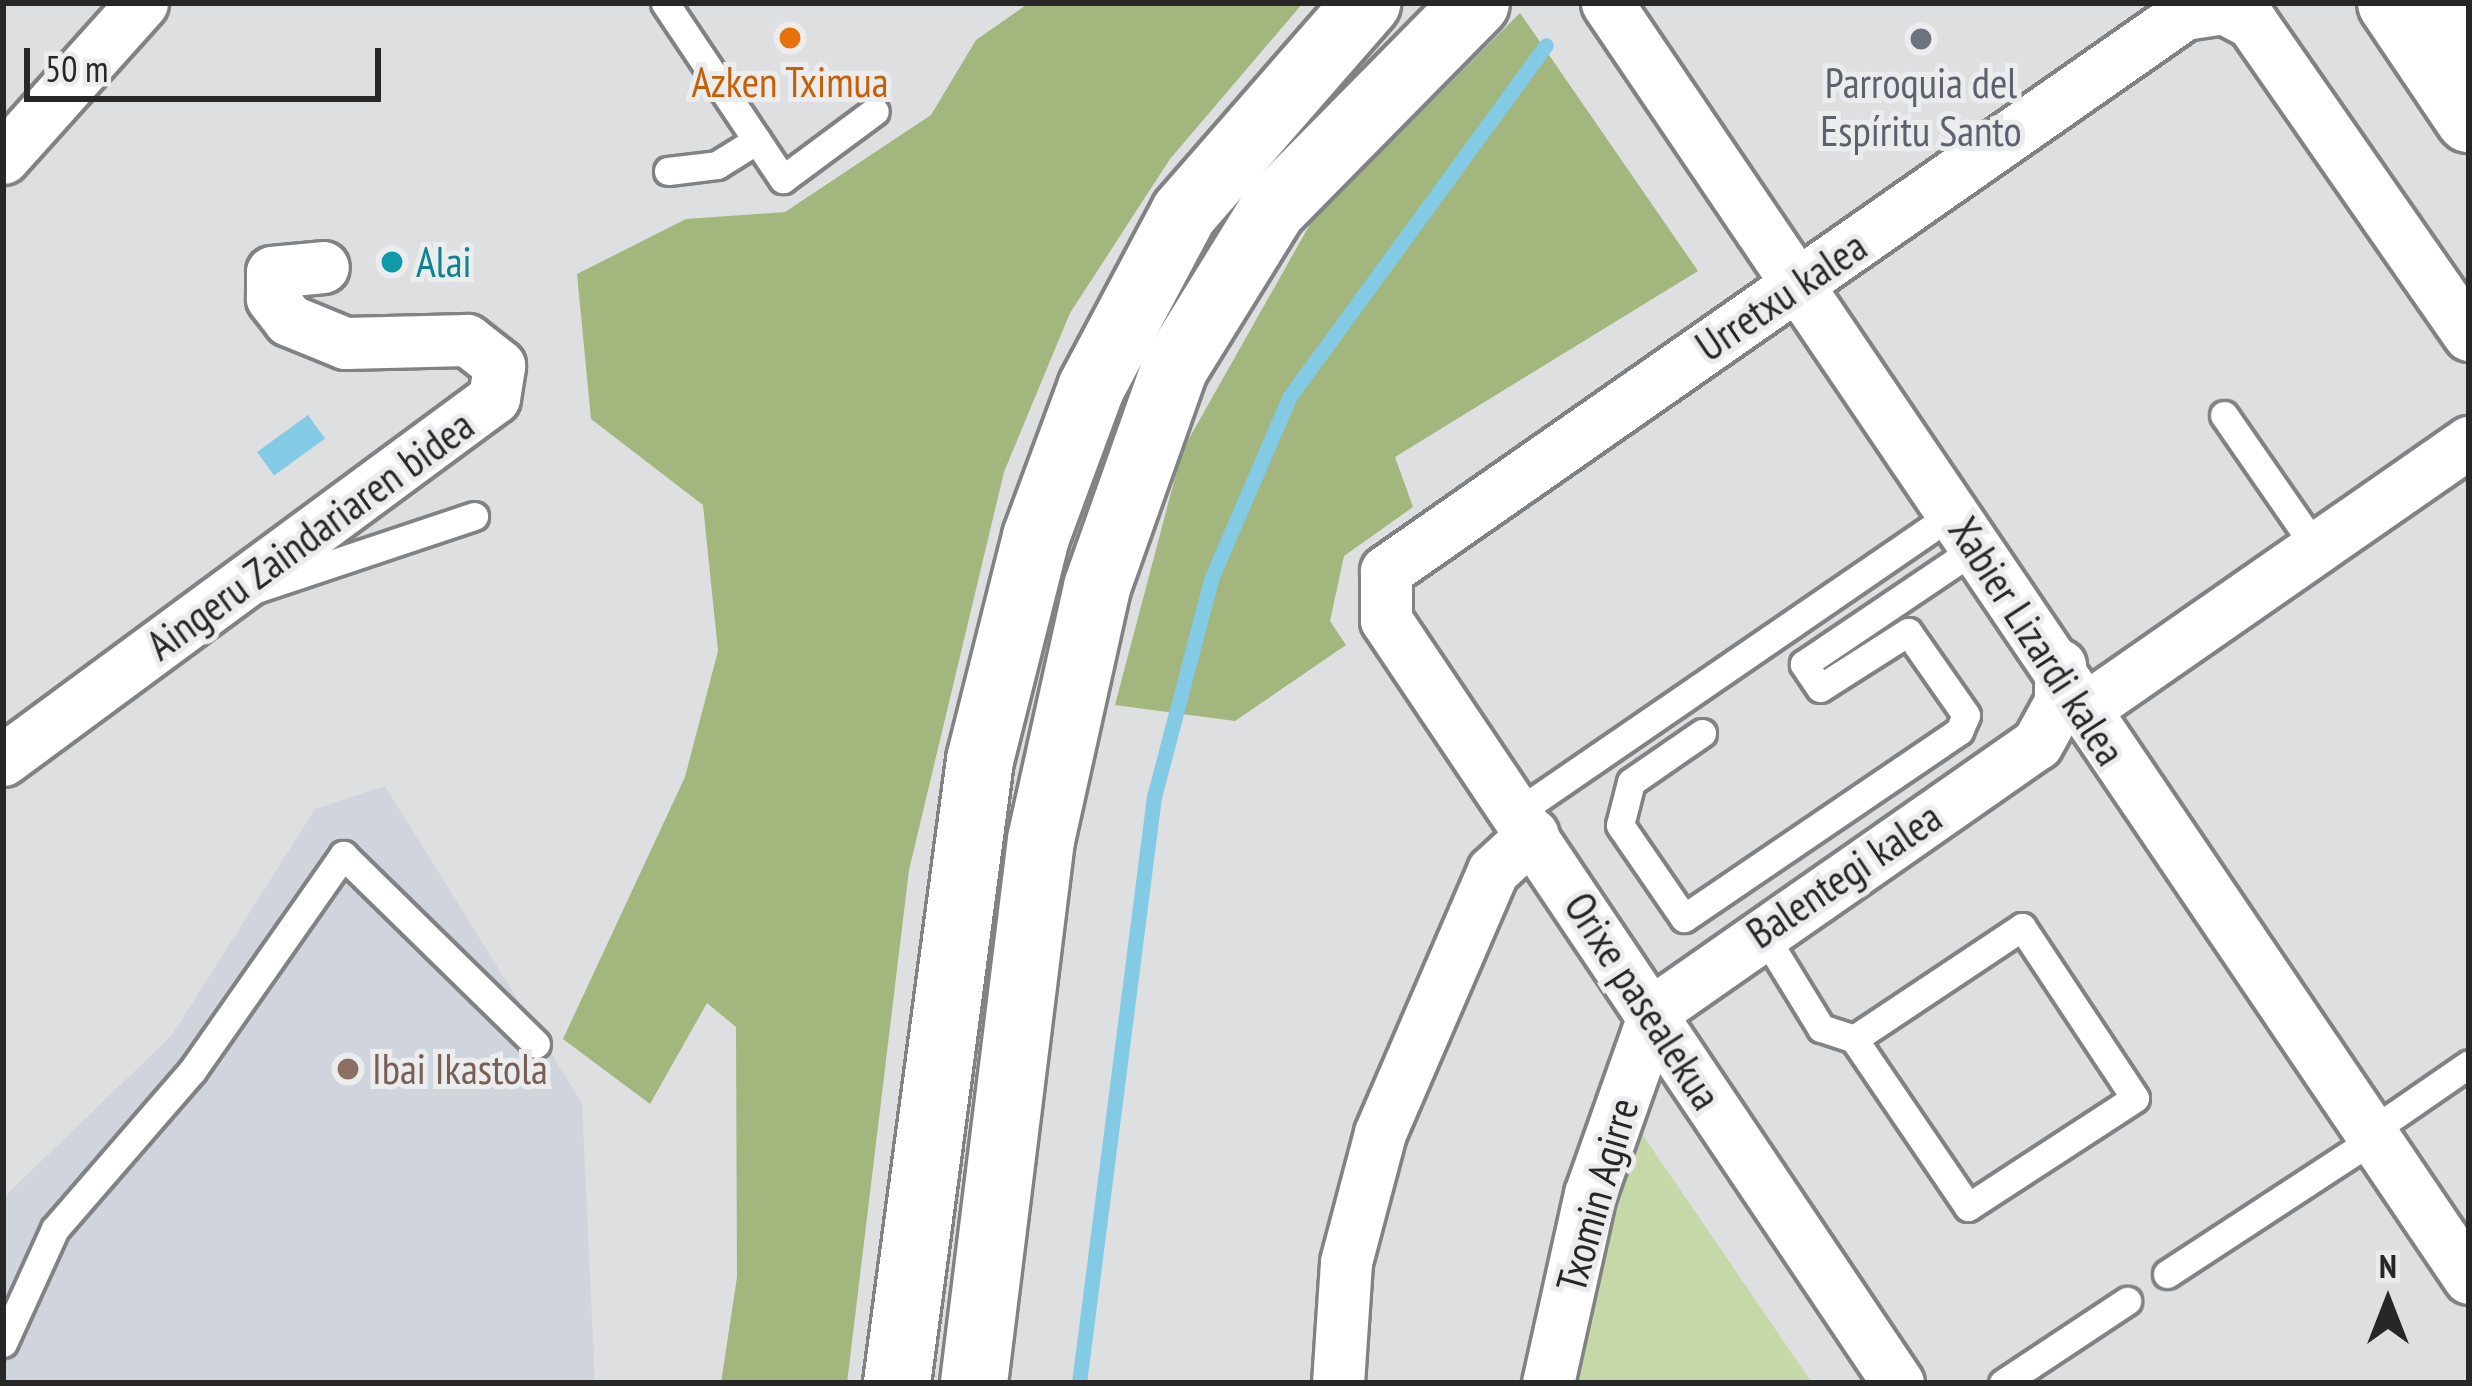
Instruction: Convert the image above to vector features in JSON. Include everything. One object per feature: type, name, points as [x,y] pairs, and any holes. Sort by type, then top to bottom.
[{"type":"main road","points":[[897,1383],[980,760],[1036,537],[1091,388],[1184,213],[1367,3]]},
{"type":"main road","points":[[1323,54],[1391,3]]},
{"type":"main road","points":[[974,1383],[1041,840],[1097,587],[1174,368],[1273,208],[1365,104],[1476,3]]},
{"type":"main road","points":[[2391,3],[2469,119]]},
{"type":"main road","points":[[2444,3],[2469,40]]},
{"type":"street","points":[[3,158],[142,3]]},
{"type":"street","name":"Xabier Lizardi kalea","points":[[1607,3],[2074,686],[2116,767],[2469,1278]]},
{"type":"street","name":"Urretxu kalea","points":[[1386,620],[1380,596],[1401,552],[1799,284],[2184,14],[2224,8],[2252,23],[2469,335]]},
{"type":"street","name":"Aingeru Zaindariaren bidea","points":[[3,760],[494,398],[499,364],[466,340],[345,343],[289,320],[272,298],[272,272],[323,267]]},
{"type":"street","points":[[2116,767],[2092,747],[2037,744],[2074,686],[2314,545],[2469,442]]},
{"type":"street","name":"Orixe pasealekua","points":[[1386,620],[1655,1010],[1898,1383]]},
{"type":"street","name":"Balentegi kalea","points":[[1655,1010],[1760,930],[2037,744]]},
{"type":"street","points":[[1338,1383],[1346,1262],[1380,1132],[1492,871],[1525,823]]},
{"type":"street","name":"Txomin Agirre","points":[[1548,1383],[1590,1194],[1655,1010]]},
{"type":"lane","points":[[665,3],[783,179],[875,111]]},
{"type":"lane","points":[[668,171],[717,165],[757,140]]},
{"type":"lane","points":[[2224,415],[2314,545]]},
{"type":"lane","points":[[221,600],[474,516]]},
{"type":"lane","points":[[1702,733],[1631,782],[1620,825],[1684,918],[1959,731],[1966,715],[1908,632],[1820,688],[1804,664],[1967,529]]},
{"type":"lane","points":[[1525,823],[1967,529]]},
{"type":"lane","points":[[3,1343],[55,1229],[192,1070],[343,855],[536,1044]]},
{"type":"lane","points":[[1760,930],[1821,1028],[1854,1039],[1968,1208],[2135,1098],[2022,927],[1854,1039]]},
{"type":"lane","points":[[2168,1274],[2469,1064]]},
{"type":"lane","points":[[2003,1383],[2127,1301]]},
{"type":"shaded area","name":"Ibai Ikastola","points":[[385,786],[582,1103],[595,1383],[3,1383],[3,1198],[172,1035],[315,809]]},
{"type":"green space","points":[[1029,3],[1303,3],[1170,159],[1070,313],[1004,472],[909,870],[847,1383],[721,1383],[737,1277],[736,1027],[707,1003],[650,1104],[563,1039],[685,777],[718,651],[703,505],[591,419],[577,274],[686,219],[785,212],[931,115],[976,40]]},
{"type":"green space","points":[[1520,13],[1698,271],[1395,457],[1413,507],[1344,556],[1330,621],[1346,645],[1235,721],[1115,705],[1182,451],[1313,219]]},
{"type":"green space","points":[[1636,1125],[1812,1383],[1575,1383],[1591,1266]]},
{"type":"water","points":[[308,415],[325,438],[274,475],[257,452]]},
{"type":"waterway","points":[[1079,1383],[1154,797],[1211,579],[1290,396],[1546,45]]},
{"type":"place","name":"Azken Tximua","points":[[790,38]]},
{"type":"place","name":"Parroquia del Espíritu Santo","points":[[1921,39]]},
{"type":"place","name":"Alai","points":[[392,262]]},
{"type":"place","name":"Ibai Ikastola","points":[[348,1069]]}]
